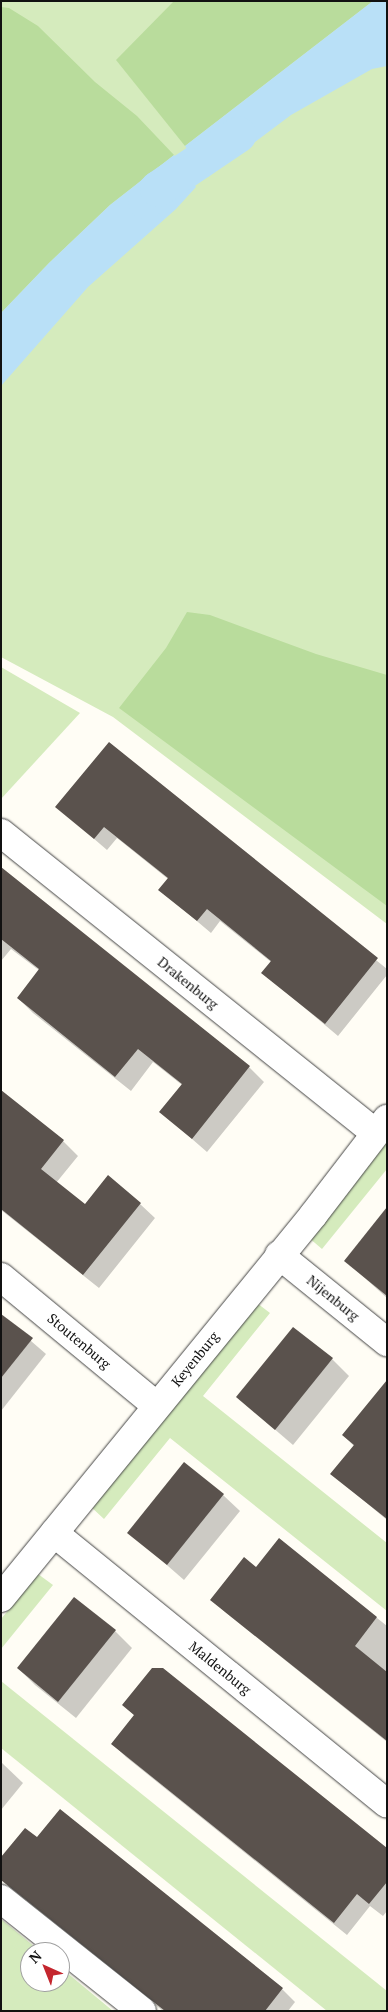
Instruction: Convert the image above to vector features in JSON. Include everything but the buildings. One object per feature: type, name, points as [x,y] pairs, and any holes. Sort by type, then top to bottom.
[{"type":"street","name":"Drakenburg","points":[[1,833],[381,1126]]},
{"type":"street","name":"Keyenburg","points":[[1,1598],[381,1126]]},
{"type":"street","name":"Nijenburg","points":[[279,1255],[387,1342]]},
{"type":"street","name":"Stoutenburg","points":[[1,1277],[157,1406]]},
{"type":"street","name":"Maldenburg","points":[[54,1533],[387,1804]]},
{"type":"street","points":[[1,1900],[142,2011]]},
{"type":"green space","points":[[1,1],[387,1],[387,924],[113,717],[1,657]]},
{"type":"green space","points":[[174,1],[373,1],[185,146],[116,60]]},
{"type":"green space","points":[[1,7],[9,8],[38,26],[95,82],[137,116],[174,155],[110,205],[49,263],[1,313]]},
{"type":"green space","points":[[187,612],[210,615],[316,654],[387,675],[387,906],[119,708],[166,648]]},
{"type":"green space","points":[[1,667],[80,713],[1,799]]},
{"type":"green space","points":[[387,1139],[387,1169],[322,1249],[308,1237]]},
{"type":"green space","points":[[253,1300],[270,1313],[203,1396],[387,1543],[387,1611],[170,1438],[104,1519],[90,1506]]},
{"type":"green space","points":[[38,1574],[53,1585],[1,1649],[1,1619]]},
{"type":"green space","points":[[1,1681],[387,1991],[387,2011],[327,2011],[1,1748]]},
{"type":"green space","points":[[1,1919],[29,1942],[20,1942],[20,1992],[70,1992],[70,1975],[113,2011],[1,2011]]},
{"type":"water","points":[[373,1],[387,1],[387,66],[372,69],[291,115],[208,177],[185,146]]},
{"type":"water","points":[[174,155],[196,187],[176,209],[88,287],[1,386],[1,313],[49,263],[110,205]]},
{"type":"waterway","points":[[146,201],[158,189],[238,135]]}]
